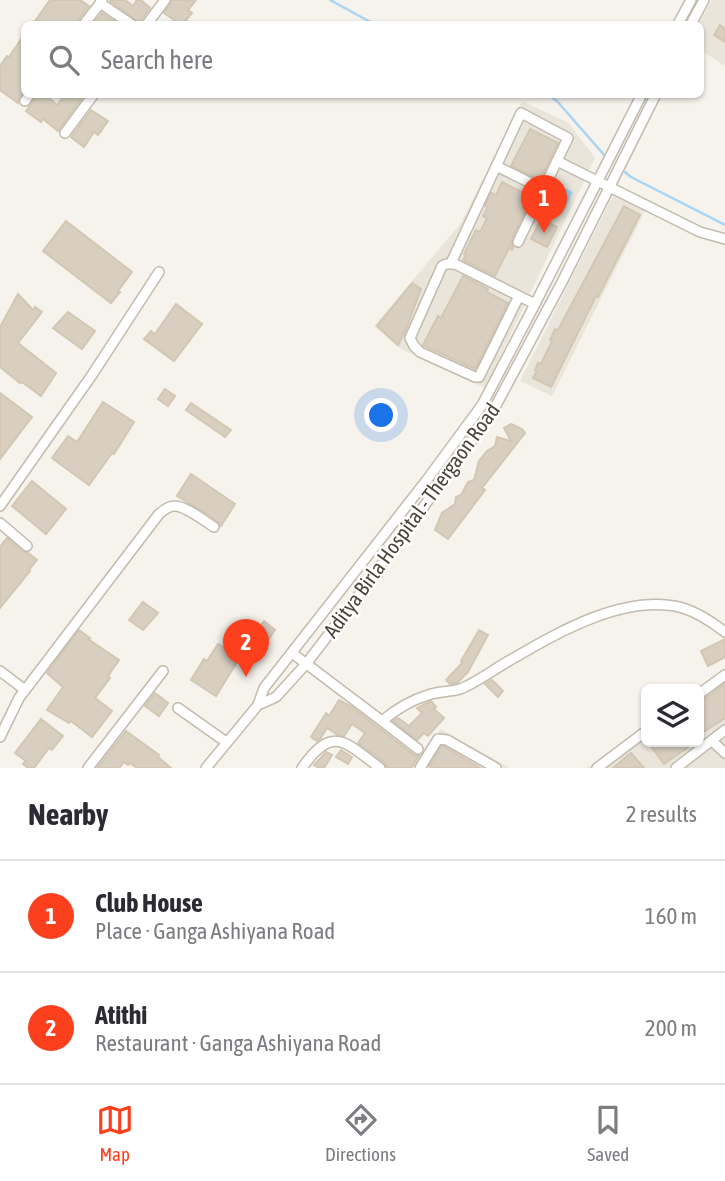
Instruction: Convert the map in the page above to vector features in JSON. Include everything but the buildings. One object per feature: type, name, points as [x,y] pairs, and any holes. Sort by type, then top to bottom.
[{"type":"street","points":[[149,21],[166,0]]},
{"type":"street","points":[[680,21],[691,0]]},
{"type":"street","points":[[693,21],[704,0]]},
{"type":"street","points":[[85,21],[101,1],[127,21]]},
{"type":"street","points":[[65,133],[91,98]]},
{"type":"street","points":[[258,705],[264,688],[482,405],[640,98]]},
{"type":"street","name":"Aditya Birla Hospital - Thergaon Road","points":[[206,768],[258,705],[275,697],[306,664],[492,413],[654,98]]},
{"type":"street","points":[[451,263],[521,113],[568,138],[518,242]]},
{"type":"street","points":[[557,161],[701,232],[725,239]]},
{"type":"street","points":[[496,166],[543,189]]},
{"type":"street","points":[[519,296],[479,377],[420,352],[410,338],[442,266],[451,263],[519,296],[535,304]]},
{"type":"street","points":[[0,506],[92,375],[159,272]]},
{"type":"street","points":[[0,737],[19,698],[159,514],[166,508],[182,507],[214,527]]},
{"type":"street","points":[[0,523],[27,546]]},
{"type":"street","points":[[382,721],[428,695],[461,689],[564,631],[597,617],[632,607],[661,604],[684,608],[706,618],[725,632]]},
{"type":"street","points":[[292,653],[418,749]]},
{"type":"street","points":[[0,671],[25,690]]},
{"type":"street","points":[[88,768],[163,671]]},
{"type":"street","points":[[704,690],[725,675]]},
{"type":"street","points":[[178,708],[226,742]]},
{"type":"street","points":[[676,768],[725,730]]},
{"type":"street","points":[[597,768],[641,736]]},
{"type":"street","points":[[420,768],[438,739],[447,740],[496,768]]},
{"type":"street","points":[[302,768],[314,751],[333,740],[347,744],[380,768]]},
{"type":"street","points":[[712,741],[725,752]]},
{"type":"shaded area","points":[[712,0],[725,0],[725,66],[704,52],[704,21],[700,21]]},
{"type":"shaded area","points":[[522,101],[569,123],[595,158],[485,388],[399,348],[374,326],[461,223]]},
{"type":"shaded area","points":[[614,193],[646,209],[552,396],[520,381]]},
{"type":"shaded area","points":[[725,668],[725,768],[587,768],[641,729],[641,747],[704,747],[702,684]]},
{"type":"shaded area","points":[[441,729],[510,768],[414,768]]},
{"type":"water","points":[[561,186],[573,192],[562,214],[550,208]]},
{"type":"waterway","points":[[330,0],[368,21]]},
{"type":"waterway","points":[[553,98],[605,156]]},
{"type":"waterway","points":[[625,172],[725,225]]},
{"type":"place","name":"Club House","points":[[544,233]]},
{"type":"place","name":"Atithi","points":[[246,677]]}]
